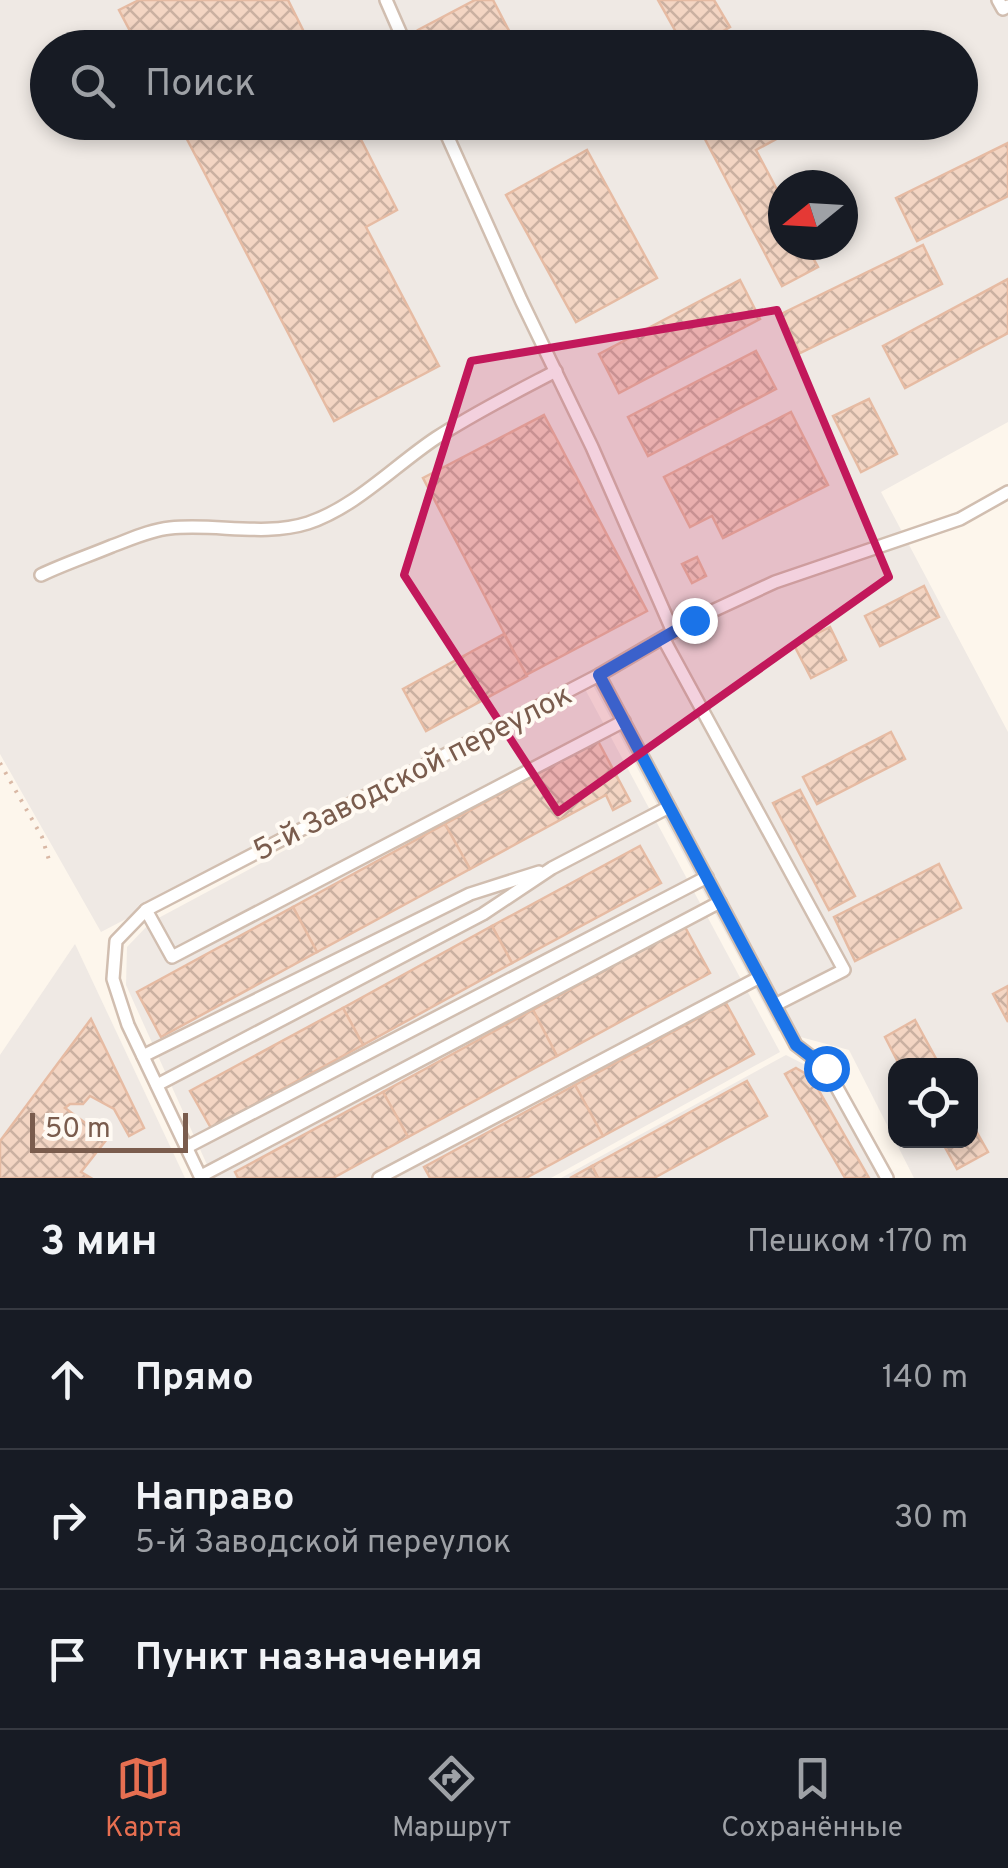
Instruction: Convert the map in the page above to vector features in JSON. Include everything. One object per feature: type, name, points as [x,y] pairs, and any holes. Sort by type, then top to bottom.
[{"type":"lane","points":[[386,0],[399,30]]},
{"type":"lane","points":[[998,0],[1003,8],[1008,6]]},
{"type":"lane","points":[[449,140],[556,371],[668,635],[844,970],[775,1005]]},
{"type":"lane","points":[[41,575],[165,528],[279,529],[322,518],[434,439],[556,371]]},
{"type":"lane","name":"5-й Заводской переулок","points":[[146,910],[775,582],[960,519],[1008,492]]},
{"type":"lane","points":[[599,675],[796,1045],[826,1068],[887,1178]]},
{"type":"lane","points":[[624,721],[172,957],[146,910],[116,941],[113,979],[128,1025],[201,1177],[720,902]]},
{"type":"lane","points":[[157,1085],[483,914],[552,868],[669,807]]},
{"type":"lane","points":[[143,1056],[470,894],[552,868]]},
{"type":"lane","points":[[186,1147],[706,877]]},
{"type":"lane","points":[[380,1178],[760,976]]},
{"type":"path","points":[[0,763],[42,837],[50,860]]},
{"type":"highlighted area","points":[[777,310],[889,577],[558,812],[404,575],[471,361]]},
{"type":"shaded area","points":[[0,0],[1008,0],[1008,422],[881,492],[1008,732],[1008,1178],[914,1178],[899,1148],[978,1148],[978,1058],[888,1058],[888,1127],[849,1050],[778,1031],[589,678],[101,932],[0,754]]},
{"type":"shaded area","points":[[585,689],[780,1052],[551,1178],[213,1178],[126,985],[127,947],[151,922]]},
{"type":"shaded area","points":[[75,944],[185,1178],[0,1178],[0,1055]]},
{"type":"shaded area","points":[[786,1055],[821,1073],[879,1178],[561,1178]]},
{"type":"building","points":[[139,0],[288,0],[303,30],[130,30],[119,10]]},
{"type":"building","points":[[475,0],[493,0],[509,30],[418,30]]},
{"type":"building","points":[[658,0],[714,0],[730,27],[725,30],[675,30]]},
{"type":"building","points":[[187,140],[361,140],[397,210],[366,227],[439,366],[334,421]]},
{"type":"building","points":[[705,140],[774,140],[756,150],[768,173],[768,259]]},
{"type":"building","points":[[1008,143],[1008,196],[917,241],[896,198]]},
{"type":"building","points":[[587,150],[657,278],[576,322],[506,195]]},
{"type":"building","points":[[923,245],[942,284],[800,353],[781,314]]},
{"type":"building","points":[[768,260],[814,260],[818,267],[782,286]]},
{"type":"building","points":[[1008,279],[1008,333],[905,388],[883,346]]},
{"type":"building","points":[[740,280],[760,319],[619,393],[599,354]]},
{"type":"building","points":[[756,351],[776,389],[648,456],[628,417]]},
{"type":"building","points":[[869,399],[897,454],[861,472],[833,416]]},
{"type":"building","points":[[791,412],[828,485],[723,538],[712,516],[690,527],[664,477]]},
{"type":"building","points":[[544,415],[647,611],[526,675],[423,478]]},
{"type":"building","points":[[697,557],[706,576],[692,583],[682,564]]},
{"type":"building","points":[[924,586],[939,617],[880,646],[865,616]]},
{"type":"building","points":[[830,627],[846,660],[811,678],[794,645]]},
{"type":"building","points":[[504,634],[527,676],[426,731],[403,689]]},
{"type":"building","points":[[891,732],[905,759],[817,804],[803,777]]},
{"type":"building","points":[[598,741],[630,801],[613,810],[606,795],[470,869],[445,824]]},
{"type":"building","points":[[800,790],[855,896],[829,910],[773,803]]},
{"type":"building","points":[[445,824],[470,869],[317,952],[293,907]]},
{"type":"building","points":[[640,846],[661,883],[512,963],[492,926]]},
{"type":"building","points":[[939,864],[961,908],[855,961],[834,917]]},
{"type":"building","points":[[293,907],[317,952],[161,1037],[137,992]]},
{"type":"building","points":[[492,926],[512,963],[363,1045],[343,1008]]},
{"type":"building","points":[[685,927],[710,973],[557,1056],[533,1010]]},
{"type":"building","points":[[1008,986],[1008,1022],[993,994]]},
{"type":"building","points":[[726,1003],[754,1054],[603,1136],[575,1085]]},
{"type":"building","points":[[343,1008],[363,1045],[211,1128],[190,1091]]},
{"type":"building","points":[[533,1010],[557,1056],[408,1137],[383,1092]]},
{"type":"building","points":[[91,1019],[144,1128],[129,1136],[114,1109],[90,1096],[83,1104],[65,1108],[107,1139],[81,1172],[91,1178],[0,1178],[0,1141]]},
{"type":"building","points":[[915,1020],[936,1058],[896,1058],[885,1037]]},
{"type":"building","points":[[796,1068],[811,1077],[869,1178],[845,1178],[785,1074]]},
{"type":"building","points":[[747,1081],[767,1116],[654,1178],[598,1178],[592,1166]]},
{"type":"building","points":[[575,1085],[603,1136],[526,1178],[430,1178],[424,1167]]},
{"type":"building","points":[[383,1092],[408,1137],[333,1178],[238,1178],[235,1172]]},
{"type":"building","points":[[978,1134],[988,1152],[957,1169],[945,1148],[978,1148]]},
{"type":"building","points":[[592,1166],[598,1178],[570,1178]]},
{"type":"route","points":[[694,620],[599,675],[796,1045],[826,1068]]}]
